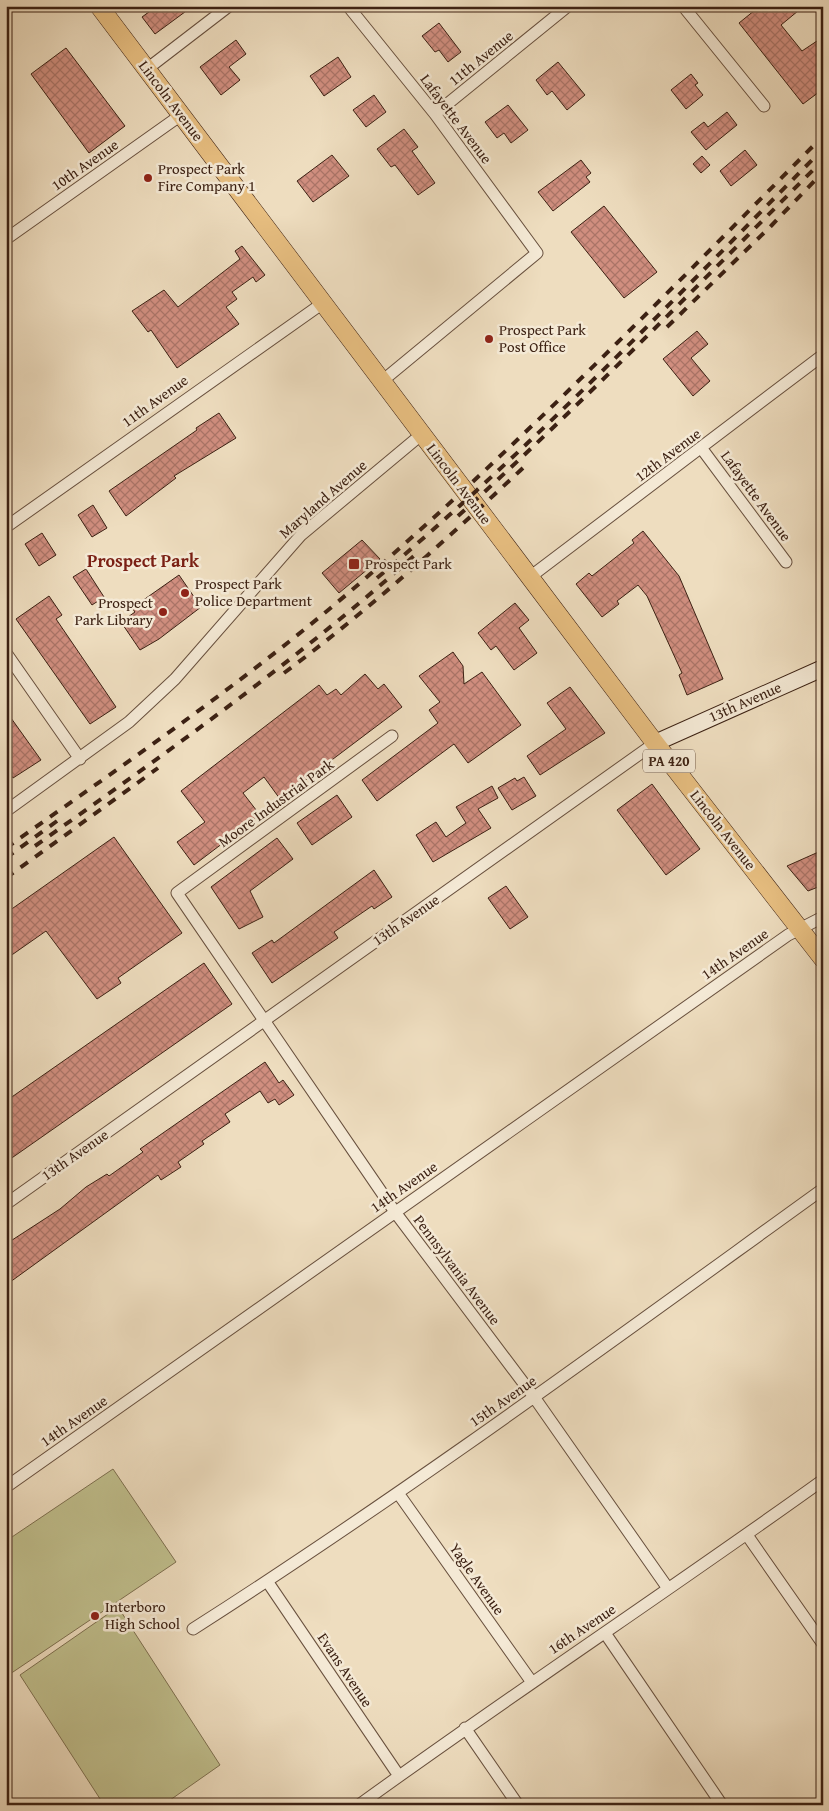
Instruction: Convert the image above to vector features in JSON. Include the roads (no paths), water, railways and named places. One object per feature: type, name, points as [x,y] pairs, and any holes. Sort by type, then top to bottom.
[{"type":"main road","name":"Lincoln Avenue","points":[[100,6],[324,302],[381,382],[655,743],[823,959]]},
{"type":"street","points":[[147,69],[229,6]]},
{"type":"street","name":"Lafayette Avenue","points":[[348,6],[435,114],[537,253],[381,382]]},
{"type":"street","name":"11th Avenue","points":[[435,114],[568,6]]},
{"type":"street","points":[[683,6],[764,106]]},
{"type":"street","name":"10th Avenue","points":[[6,239],[181,115]]},
{"type":"street","name":"11th Avenue","points":[[6,527],[324,302]]},
{"type":"street","name":"12th Avenue","points":[[530,577],[823,355]]},
{"type":"street","name":"Maryland Avenue","points":[[6,811],[129,722],[175,679],[301,535],[422,434]]},
{"type":"street","name":"Lafayette Avenue","points":[[702,448],[786,562]]},
{"type":"street","points":[[6,653],[80,759]]},
{"type":"street","name":"13th Avenue","points":[[6,1204],[655,743],[823,668]]},
{"type":"street","name":"Moore Industrial Park","points":[[177,894],[392,736]]},
{"type":"street","name":"Pennsylvania Avenue","points":[[177,894],[395,1212],[534,1398],[667,1587]]},
{"type":"street","name":"14th Avenue","points":[[6,1487],[799,928],[823,917]]},
{"type":"street","name":"15th Avenue","points":[[193,1629],[398,1493],[534,1398],[823,1189]]},
{"type":"street","name":"16th Avenue","points":[[359,1805],[531,1681],[605,1632],[667,1587],[747,1535],[823,1480]]},
{"type":"street","name":"Yagle Avenue","points":[[398,1493],[531,1681]]},
{"type":"street","points":[[747,1535],[823,1644]]},
{"type":"street","name":"Evans Avenue","points":[[267,1581],[399,1776]]},
{"type":"street","points":[[605,1632],[722,1805]]},
{"type":"street","points":[[465,1728],[518,1805]]},
{"type":"railway","points":[[6,848],[231,687],[360,583],[538,420],[823,136]]},
{"type":"railway","points":[[377,578],[436,527],[549,422],[660,314],[823,149]]},
{"type":"railway","points":[[458,516],[595,387],[816,167]]},
{"type":"railway","points":[[667,327],[771,226],[823,172]]},
{"type":"railway","points":[[284,673],[347,624],[407,573],[524,467]]},
{"type":"railway","points":[[35,846],[229,706],[324,632],[415,555]]},
{"type":"railway","points":[[6,878],[158,768]]},
{"type":"railway","points":[[6,858],[57,821]]},
{"type":"place","name":"Prospect Park Fire Company 1","points":[[148,178]]},
{"type":"place","name":"Prospect Park Post Office","points":[[489,339]]},
{"type":"place","name":"Prospect Park","points":[[354,564]]},
{"type":"place","name":"Prospect Park Police Department","points":[[185,593]]},
{"type":"place","name":"Prospect Park Library","points":[[163,612]]},
{"type":"place","name":"Interboro High School","points":[[95,1616]]},
{"type":"district","name":"Prospect Park","points":[[143,561]]}]
